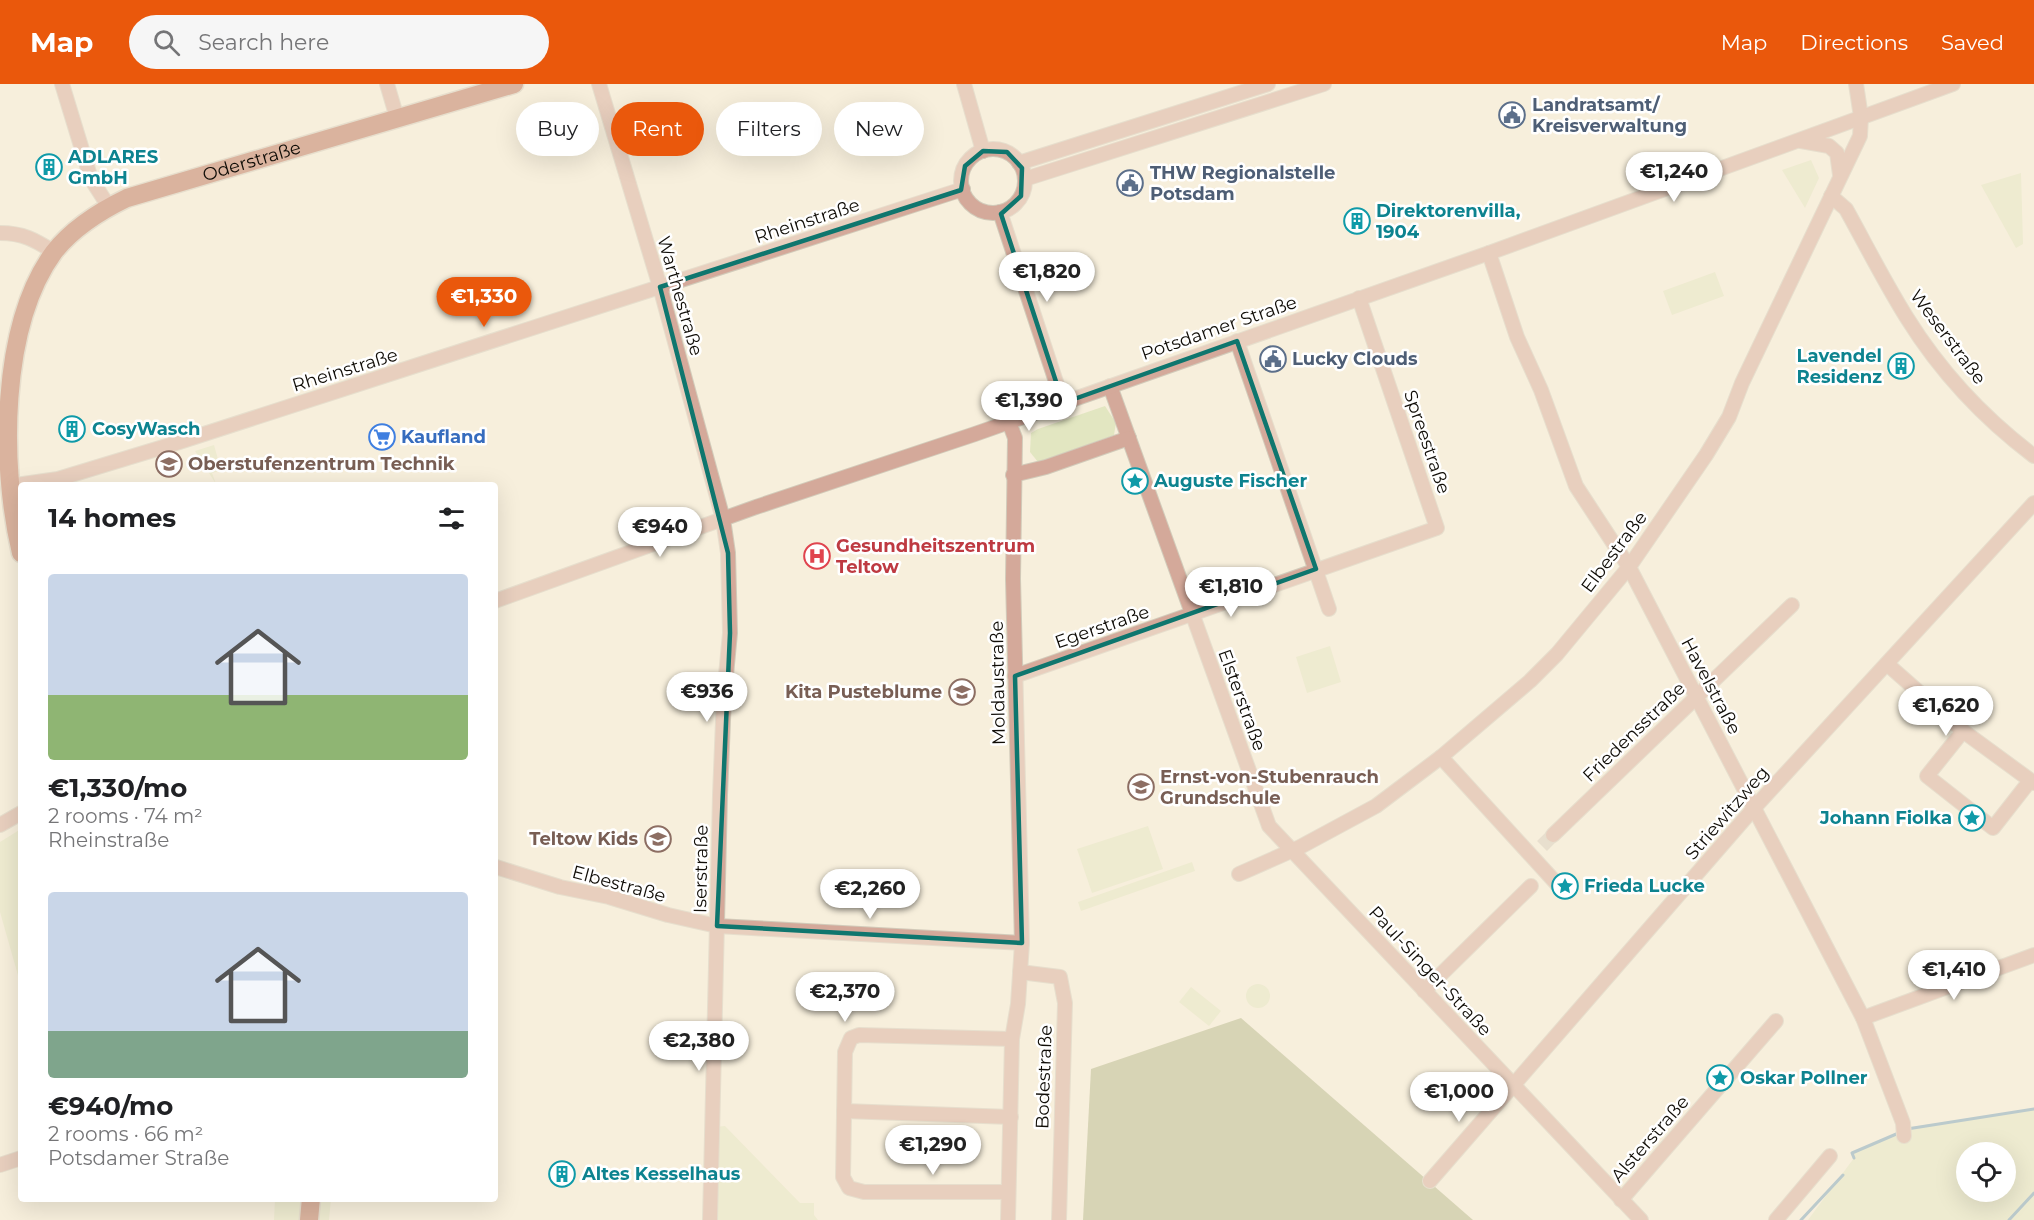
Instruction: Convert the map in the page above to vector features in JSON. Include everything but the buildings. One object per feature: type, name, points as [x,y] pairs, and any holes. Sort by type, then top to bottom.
[{"type":"main road","name":"Oderstraße","points":[[18,536],[9,486],[5,432],[10,374],[22,312],[40,274],[54,252],[71,234],[108,207],[147,191],[514,84]]},
{"type":"main road","points":[[309,1220],[311,1202]]},
{"type":"street","points":[[62,84],[91,179],[108,207]]},
{"type":"street","points":[[387,84],[397,118]]},
{"type":"street","name":"Warthestraße","points":[[599,84],[660,288],[723,519]]},
{"type":"street","points":[[964,84],[983,151]]},
{"type":"street","points":[[1019,163],[1268,84]]},
{"type":"street","points":[[1025,179],[1309,86],[1323,84]]},
{"type":"street","points":[[1856,84],[1862,117]]},
{"type":"street","name":"Potsdamer Straße","points":[[498,600],[723,519],[1009,422],[1489,253],[1953,84]]},
{"type":"street","name":"Elbestraße","points":[[1239,874],[1292,850],[1376,806],[1441,757],[1521,689],[1557,654],[1629,567],[1706,455],[1729,417],[1742,383],[1860,136],[1862,117]]},
{"type":"street","points":[[1148,122],[1153,138]]},
{"type":"street","points":[[1799,141],[1829,146],[1837,153],[1839,180]]},
{"type":"street","points":[[999,150],[1014,157],[1019,163],[1025,179],[1022,196],[1009,209],[987,212],[974,206],[963,189],[965,166],[976,154],[999,150]]},
{"type":"street","name":"Rheinstraße","points":[[37,482],[58,479],[159,448],[963,189]]},
{"type":"street","name":"Weserstraße","points":[[1831,196],[1846,209],[1907,318],[1946,370],[2000,430],[2034,456]]},
{"type":"street","points":[[1000,212],[1063,403]]},
{"type":"street","points":[[0,233],[17,233],[32,238],[54,252]]},
{"type":"street","name":"Havelstraße","points":[[1489,253],[1517,337],[1541,390],[1576,486],[1629,567],[1863,1018],[1903,1129]]},
{"type":"street","name":"Spreestraße","points":[[1359,298],[1437,528]]},
{"type":"street","points":[[1237,341],[1329,609]]},
{"type":"street","name":"Elsterstraße","points":[[1110,386],[1269,826],[1292,850]]},
{"type":"street","name":"Moldaustraße","points":[[1009,422],[1015,438],[1013,475],[1022,943]]},
{"type":"street","points":[[1013,475],[1046,468],[1129,438]]},
{"type":"street","name":"Rheinstraße","points":[[9,486],[18,485]]},
{"type":"street","name":"Striewitzweg","points":[[1430,1181],[1754,808],[2034,503]]},
{"type":"street","name":"Iserstraße","points":[[710,1220],[724,696],[730,633],[728,553],[723,519]]},
{"type":"street","name":"Egerstraße","points":[[1016,676],[1437,528]]},
{"type":"street","name":"Friedensstraße","points":[[1553,835],[1792,605]]},
{"type":"street","points":[[1887,664],[1963,731],[2032,782],[1993,828],[1927,776],[1963,731]]},
{"type":"street","points":[[1441,757],[1557,885]]},
{"type":"street","points":[[2,824],[18,815]]},
{"type":"street","points":[[1532,856],[1542,846]]},
{"type":"street","name":"Paul-Singer-Straße","points":[[1292,850],[1512,1086],[1641,1220]]},
{"type":"street","name":"Elbestraße","points":[[498,868],[560,887],[609,897],[668,915],[717,926],[1022,943]]},
{"type":"street","points":[[1424,991],[1531,886]]},
{"type":"street","name":"Bodestraße","points":[[1008,1220],[1012,1039],[1022,943]]},
{"type":"street","points":[[1863,1018],[2034,955]]},
{"type":"street","name":"Bodestraße","points":[[1020,972],[1060,977],[1065,1003],[1059,1220]]},
{"type":"street","name":"Alsterstraße","points":[[1621,1200],[1776,1021]]},
{"type":"street","name":"Bodestraße","points":[[1008,1192],[864,1192],[849,1188],[844,1180],[844,1111],[846,1045],[851,1038],[860,1035],[1012,1039]]},
{"type":"street","name":"Bodestraße","points":[[844,1111],[1011,1117]]},
{"type":"street","points":[[1776,1220],[1830,1156]]},
{"type":"street","points":[[0,1165],[18,1159]]},
{"type":"highlighted area","points":[[983,151],[1007,152],[1022,168],[1021,196],[1001,214],[1063,403],[1237,341],[1316,569],[1015,676],[1022,943],[717,926],[730,633],[728,553],[660,287],[961,190],[965,166]]},
{"type":"green space","points":[[1811,160],[1819,178],[1805,208],[1782,170]]},
{"type":"green space","points":[[2021,173],[2023,244],[2016,248],[1981,185]]},
{"type":"green space","points":[[1715,272],[1724,296],[1672,315],[1663,291]]},
{"type":"green space","points":[[1105,406],[1116,423],[1114,435],[1038,462],[1030,452],[1031,433]]},
{"type":"green space","points":[[214,445],[221,470],[212,473],[215,482],[215,482],[195,451]]},
{"type":"green space","points":[[1330,646],[1341,682],[1307,693],[1296,657]]},
{"type":"green space","points":[[1148,826],[1163,869],[1092,893],[1077,849]]},
{"type":"green space","points":[[18,831],[18,975],[0,912],[0,842]]},
{"type":"green space","points":[[1192,862],[1195,871],[1081,911],[1078,902]]},
{"type":"green space","points":[[1258,984],[1266,988],[1270,996],[1266,1004],[1258,1008],[1250,1004],[1246,996],[1250,988]]},
{"type":"green space","points":[[1191,987],[1221,1011],[1209,1026],[1179,1002]]},
{"type":"green space","points":[[1241,1018],[1473,1220],[1083,1220],[1091,1069]]},
{"type":"green space","points":[[2034,1109],[2034,1220],[1808,1220],[1854,1158],[1852,1153],[1911,1127]]},
{"type":"green space","points":[[725,1126],[800,1203],[814,1203],[814,1215],[818,1220],[710,1220],[714,1127]]},
{"type":"green space","points":[[275,1202],[331,1202],[329,1220],[274,1220]]},
{"type":"waterway","points":[[1907,1129],[2034,1109]]},
{"type":"waterway","points":[[1854,1158],[1852,1153],[1901,1132]]},
{"type":"waterway","points":[[1801,1220],[1843,1175]]},
{"type":"waterway","points":[[2009,1220],[2034,1193]]},
{"type":"tunnel","points":[[1542,846],[1553,835]]},
{"type":"place","name":"Landratsamt/ Kreisverwaltung","points":[[1512,115]]},
{"type":"place","name":"ADLARES GmbH","points":[[49,167]]},
{"type":"place","name":"THW Regionalstelle Potsdam","points":[[1130,183]]},
{"type":"place","name":"Direktorenvilla, 1904","points":[[1357,221]]},
{"type":"place","name":"Lucky Clouds","points":[[1273,359]]},
{"type":"place","name":"Lavendel Residenz","points":[[1901,366]]},
{"type":"place","name":"CosyWasch","points":[[72,429]]},
{"type":"place","name":"Kaufland","points":[[382,437]]},
{"type":"place","name":"Oberstufenzentrum Technik","points":[[169,464]]},
{"type":"place","name":"Auguste Fischer","points":[[1135,481]]},
{"type":"place","name":"Gesundheitszentrum Teltow","points":[[817,556]]},
{"type":"place","name":"Kita Pusteblume","points":[[962,692]]},
{"type":"place","name":"Ernst-von-Stubenrauch Grundschule","points":[[1141,787]]},
{"type":"place","name":"Johann Fiolka","points":[[1972,818]]},
{"type":"place","name":"Teltow Kids","points":[[658,839]]},
{"type":"place","name":"Frieda Lucke","points":[[1565,886]]},
{"type":"place","name":"Oskar Pollner","points":[[1720,1078]]},
{"type":"place","name":"Altes Kesselhaus","points":[[562,1174]]}]
